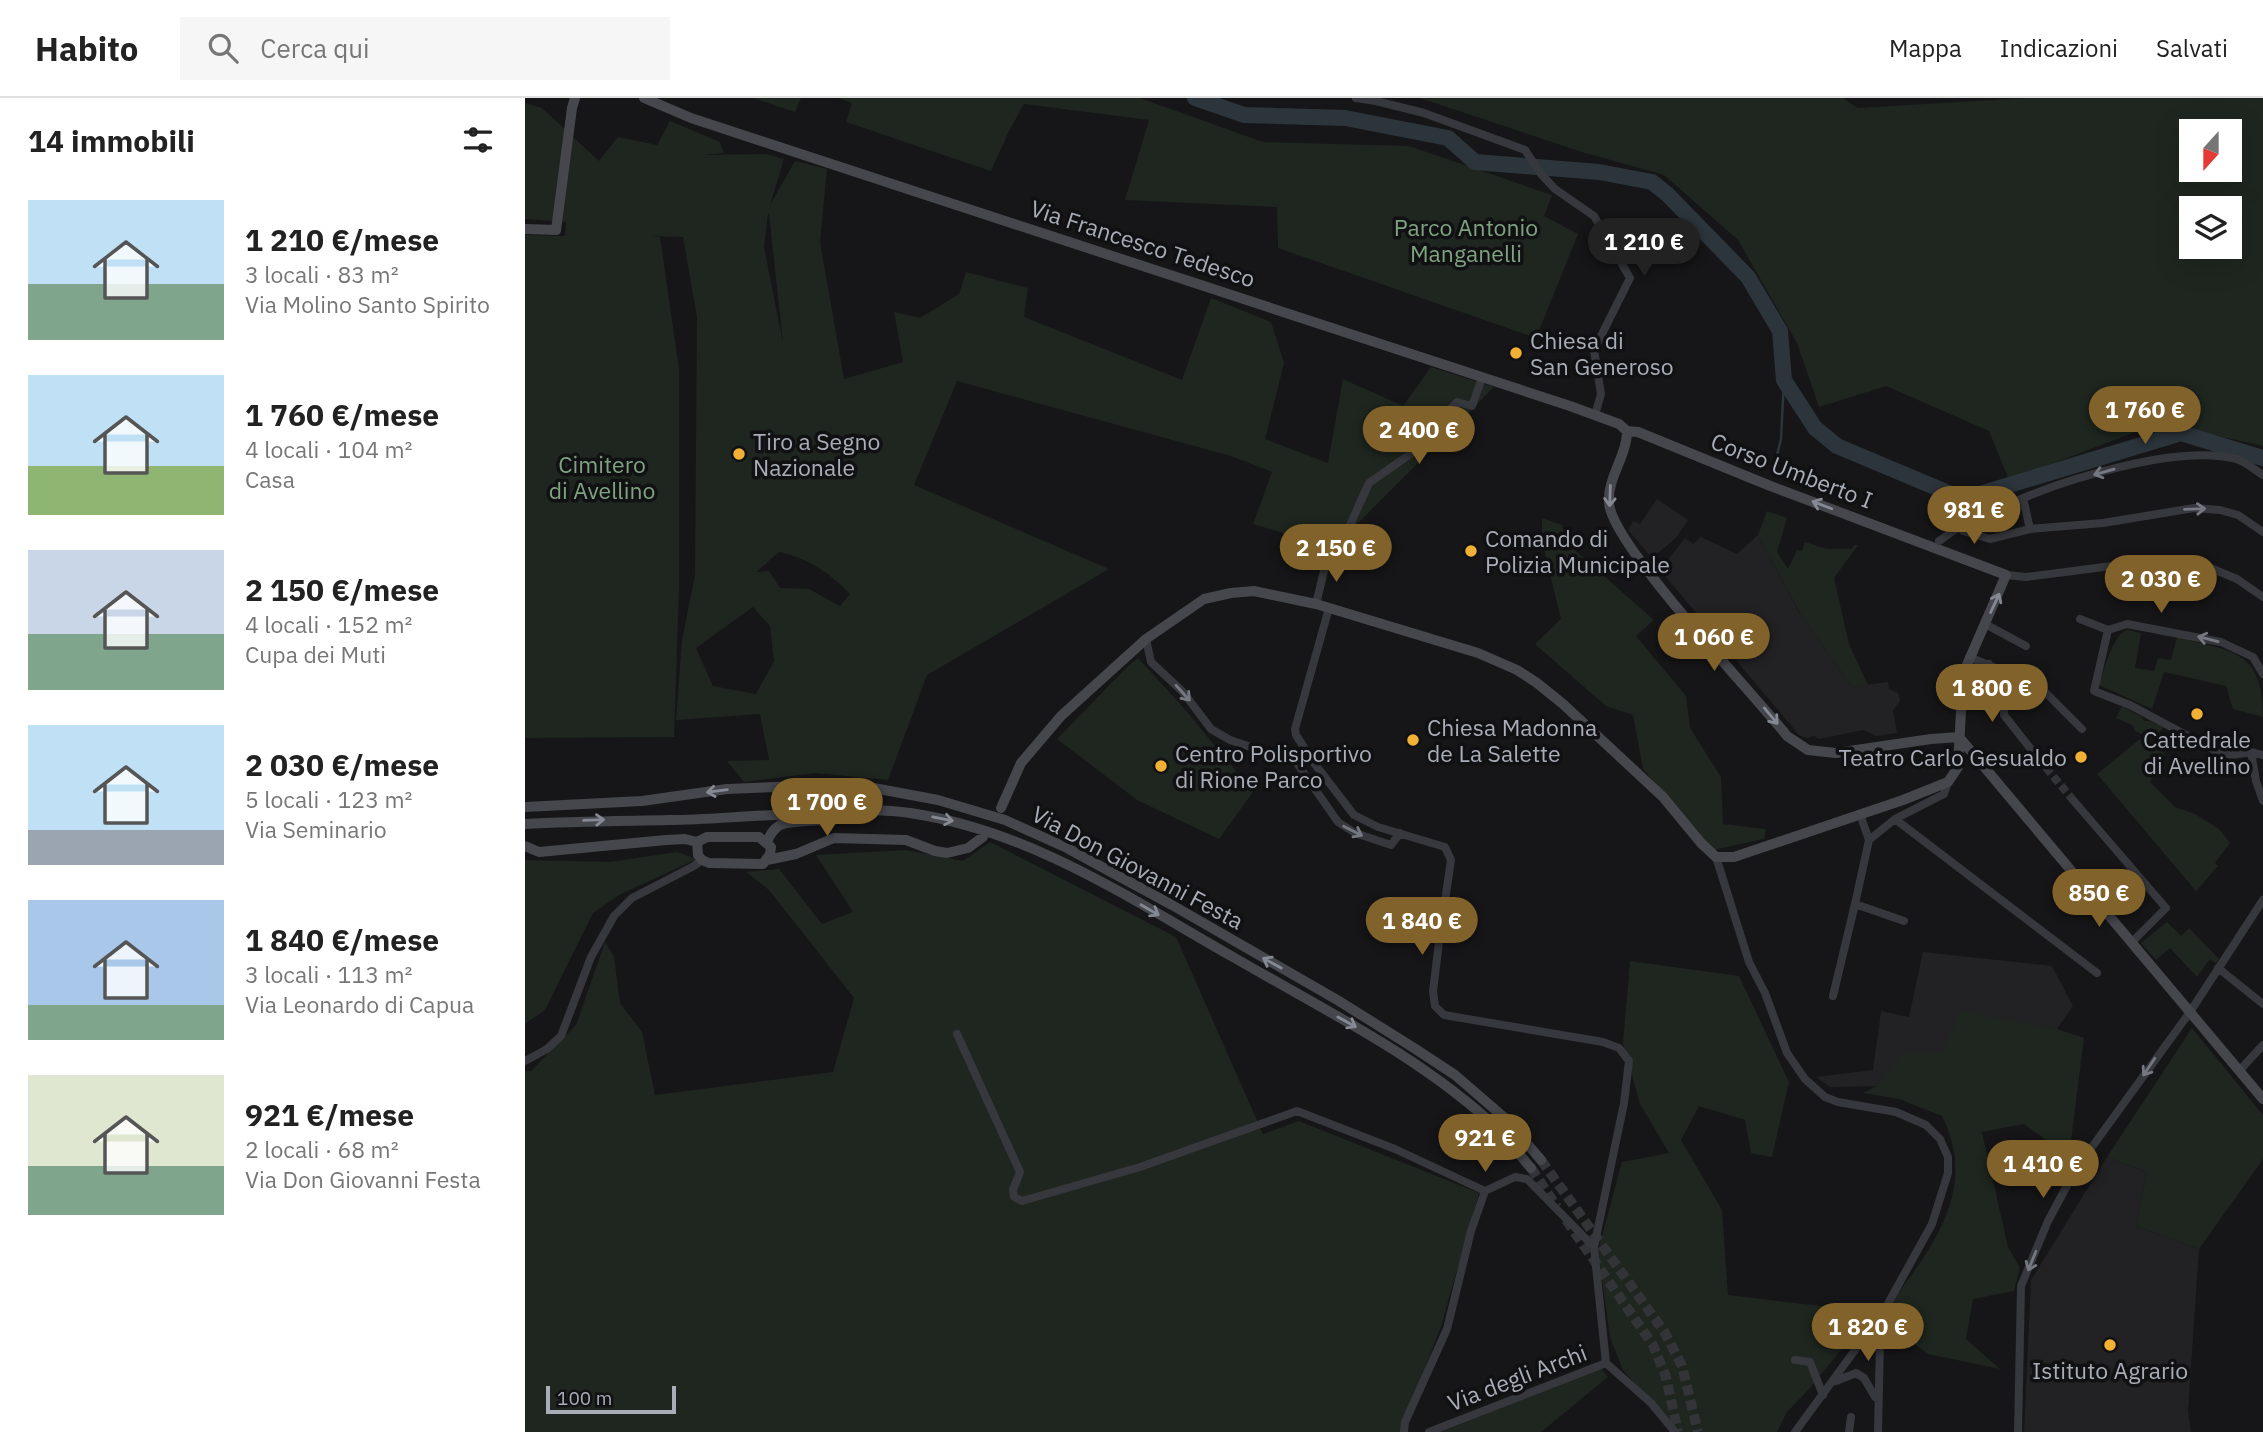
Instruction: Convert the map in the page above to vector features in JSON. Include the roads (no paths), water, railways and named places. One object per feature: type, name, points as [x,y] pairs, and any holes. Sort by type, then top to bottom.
[{"type":"street","points":[[525,229],[556,230],[575,98]]},
{"type":"street","name":"Via Francesco Tedesco","points":[[644,98],[691,118],[1595,415],[1619,424],[1627,431]]},
{"type":"street","points":[[662,98],[670,109]]},
{"type":"street","points":[[1356,98],[1424,113],[1525,150],[1555,189],[1594,216],[1630,278],[1594,350],[1601,394],[1595,415]]},
{"type":"street","points":[[1316,604],[1326,563],[1335,553],[1369,483],[1419,448],[1457,402],[1472,406],[1482,378]]},
{"type":"street","points":[[1627,431],[1609,493],[1609,504],[1617,528],[1656,580],[1787,736],[1808,750],[1836,753],[1959,737]]},
{"type":"street","name":"Corso Umberto I","points":[[1627,431],[1638,432],[1768,485],[1935,544],[2006,575],[2026,577],[2135,563],[2201,564],[2237,579],[2263,597]]},
{"type":"street","points":[[1935,544],[1966,522],[2023,498],[2147,460],[2207,454],[2238,459],[2263,475]]},
{"type":"street","points":[[2023,498],[2030,529]]},
{"type":"street","points":[[1956,507],[1956,520],[1963,531],[1986,539],[2030,529],[2103,523],[2194,508],[2220,510],[2238,515],[2263,532]]},
{"type":"street","points":[[1869,840],[1895,820],[1944,794],[1958,767],[1963,674],[2006,575]]},
{"type":"street","points":[[1001,808],[1021,763],[1061,716],[1146,639],[1204,599],[1216,596],[1254,591],[1316,604],[1478,653],[1517,670],[1563,705],[1663,797],[1716,857],[1749,962],[1765,993],[1787,1053],[1805,1079],[1825,1097],[1838,1102],[1896,1112],[1926,1125],[1940,1139],[1948,1157],[1948,1173],[1932,1224],[1885,1309],[1795,1432]]},
{"type":"street","points":[[1329,608],[1296,735],[1314,763],[1355,815],[1378,827],[1445,846],[1451,860],[1433,991],[1435,1006],[1444,1015],[1603,1042],[1619,1048],[1629,1061],[1625,1103],[1594,1247],[1606,1363]]},
{"type":"street","points":[[2080,619],[2108,630],[2127,624],[2221,642],[2253,657],[2263,674]]},
{"type":"street","points":[[1985,624],[2026,646]]},
{"type":"street","points":[[2108,630],[2094,691],[2130,705],[2216,751],[2232,755],[2251,752],[2263,755]]},
{"type":"street","points":[[1146,639],[1151,662],[1184,692],[1211,729],[1230,740],[1296,762],[1338,822],[1355,833],[1391,845],[1400,833]]},
{"type":"street","points":[[1969,657],[2039,686],[2082,729]]},
{"type":"street","points":[[1989,664],[2004,691],[2004,715],[2038,758]]},
{"type":"street","points":[[1959,737],[2263,1099]]},
{"type":"street","points":[[2251,752],[2263,801]]},
{"type":"street","points":[[1716,857],[1734,857],[1948,782]]},
{"type":"street","name":"Via Don Giovanni Festa","points":[[525,809],[642,801],[727,789],[852,784],[938,800],[1005,820],[1067,848],[1172,905],[1339,1001],[1414,1048],[1455,1075],[1506,1119],[1541,1160]]},
{"type":"street","points":[[2073,800],[2166,908],[2131,943]]},
{"type":"street","points":[[525,809],[525,825]]},
{"type":"street","points":[[767,842],[775,828],[783,823],[826,822],[872,811]]},
{"type":"street","name":"Via Don Giovanni Festa","points":[[525,825],[872,811],[906,812],[990,831],[1048,854],[1099,880],[1407,1058],[1441,1082],[1499,1131],[1531,1168]]},
{"type":"street","points":[[1833,996],[1869,840],[1860,814]]},
{"type":"street","points":[[1895,820],[2097,973]]},
{"type":"street","points":[[525,846],[540,852],[666,840],[685,839],[697,842],[707,836],[759,837],[771,847],[763,864],[709,863],[698,855],[697,842]]},
{"type":"street","points":[[767,860],[796,854],[834,838],[906,840],[935,852],[947,853],[968,848],[983,837]]},
{"type":"street","points":[[525,1060],[547,1049],[561,1036],[591,957],[614,916],[632,898],[702,860]]},
{"type":"street","points":[[2018,1432],[2021,1286],[2048,1221],[2076,1170],[2157,1054],[2190,1012],[2263,900]]},
{"type":"street","points":[[1854,904],[1904,921]]},
{"type":"street","points":[[2218,968],[2263,1004]]},
{"type":"street","points":[[957,1034],[1020,1172],[1013,1190],[1014,1197],[1022,1200],[1140,1167],[1297,1111],[1395,1149],[1485,1191]]},
{"type":"street","points":[[2239,1071],[2263,1045]]},
{"type":"street","points":[[1404,1432],[1405,1422],[1447,1329],[1471,1231],[1485,1191],[1515,1177],[1527,1179],[1594,1247]]},
{"type":"street","points":[[1878,1432],[1880,1339],[1885,1309]]},
{"type":"street","points":[[1795,1360],[1810,1362],[1823,1395]]},
{"type":"street","name":"Via degli Archi","points":[[1429,1432],[1606,1363],[1651,1403],[1675,1432]]},
{"type":"street","points":[[1833,1382],[1856,1373],[1873,1389],[1878,1403]]},
{"type":"street","points":[[1849,1432],[1851,1417]]},
{"type":"waterway","points":[[1195,98],[1244,115],[1345,118],[1448,138],[1475,162],[1599,172],[1652,182],[1748,277],[1780,331],[1784,380],[1815,428],[1837,446],[1963,499],[2181,433],[2263,458]]},
{"type":"waterway","points":[[1775,463],[1781,439],[1784,380]]},
{"type":"tunnel","points":[[2038,758],[2073,800]]},
{"type":"tunnel","points":[[1541,1160],[1665,1333],[1682,1366],[1698,1432]]},
{"type":"tunnel","points":[[1531,1168],[1557,1207]]},
{"type":"tunnel","points":[[1566,1220],[1653,1345],[1666,1377],[1678,1432]]},
{"type":"place","name":"Chiesa di San Generoso","points":[[1516,353]]},
{"type":"place","name":"Tiro a Segno Nazionale","points":[[739,454]]},
{"type":"place","name":"Comando di Polizia Municipale","points":[[1471,551]]},
{"type":"place","name":"Cattedrale di Avellino","points":[[2197,714]]},
{"type":"place","name":"Chiesa Madonna de La Salette","points":[[1413,740]]},
{"type":"place","name":"Teatro Carlo Gesualdo","points":[[2081,757]]},
{"type":"place","name":"Centro Polisportivo di Rione Parco","points":[[1161,766]]},
{"type":"place","name":"Istituto Agrario","points":[[2110,1345]]},
{"type":"park label","name":"Parco Antonio Manganelli","points":[[1466,240]]},
{"type":"park label","name":"Cimitero di Avellino","points":[[602,477]]}]
